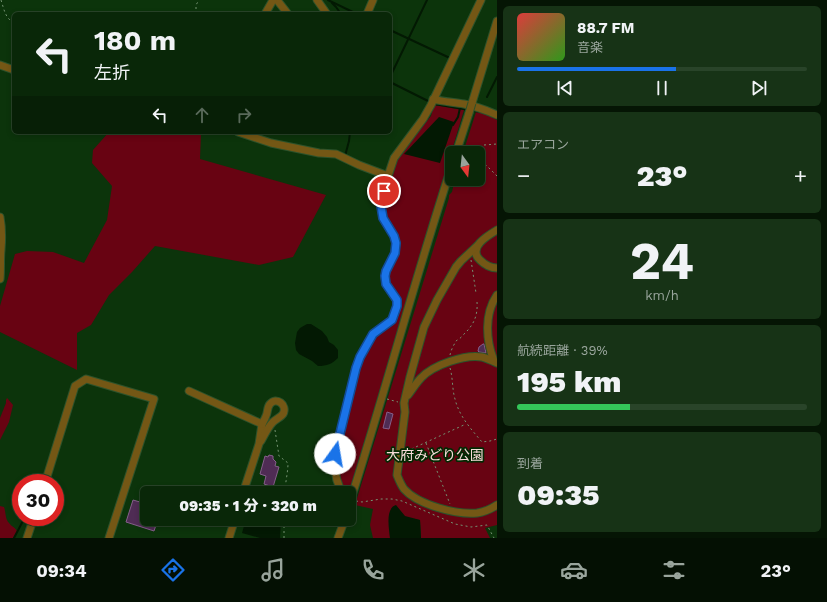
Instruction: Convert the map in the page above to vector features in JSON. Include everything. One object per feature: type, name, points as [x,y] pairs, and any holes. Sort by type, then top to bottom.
[{"type":"street","points":[[266,12],[273,0]]},
{"type":"street","points":[[276,0],[286,12]]},
{"type":"street","points":[[317,0],[326,12]]},
{"type":"street","points":[[367,12],[373,0]]},
{"type":"street","points":[[339,486],[334,459],[356,368],[360,357],[373,334],[392,320],[397,306],[397,300],[386,284],[385,276],[395,253],[396,243],[394,236],[383,218],[381,206],[388,176],[394,158],[423,119],[481,0]]},
{"type":"street","points":[[458,146],[497,21]]},
{"type":"street","points":[[0,65],[12,69]]},
{"type":"street","points":[[432,101],[465,104],[497,115]]},
{"type":"street","points":[[245,134],[312,152],[336,154],[388,176]]},
{"type":"street","points":[[355,486],[445,186]]},
{"type":"street","points":[[0,217],[2,232],[0,251],[2,269],[0,279]]},
{"type":"street","points":[[497,230],[476,246],[461,261],[437,300],[424,327],[405,400],[405,412],[397,475],[405,490],[428,504],[453,511],[476,513],[490,510],[497,505]]},
{"type":"street","points":[[476,246],[475,254],[478,258],[485,265],[491,268],[497,268]]},
{"type":"street","points":[[495,362],[488,340],[487,325],[490,312],[497,295]]},
{"type":"street","points":[[405,400],[422,377],[440,366],[470,357],[482,357],[495,362]]},
{"type":"street","points":[[48,474],[75,386],[86,379],[154,399],[109,538]]},
{"type":"street","points":[[189,391],[262,424]]},
{"type":"street","points":[[245,486],[268,405],[271,402],[281,402],[284,406],[282,415],[274,421],[258,444]]},
{"type":"street","points":[[27,538],[31,526]]},
{"type":"street","points":[[229,538],[233,526]]},
{"type":"street","points":[[338,538],[342,526]]},
{"type":"path","points":[[1,0],[6,16],[12,22]]},
{"type":"path","points":[[196,12],[196,6],[199,0]]},
{"type":"path","points":[[484,145],[497,144]]},
{"type":"path","points":[[485,164],[497,176]]},
{"type":"path","points":[[469,253],[476,293]]},
{"type":"path","points":[[382,398],[405,400]]},
{"type":"path","points":[[460,414],[482,442],[490,442],[497,438]]},
{"type":"path","points":[[274,421],[278,456],[288,463],[285,486]]},
{"type":"path","points":[[400,454],[467,424]]},
{"type":"path","points":[[426,443],[453,511]]},
{"type":"path","points":[[356,502],[386,499],[402,501],[455,524],[471,526],[487,525],[494,538]]},
{"type":"path","points":[[284,526],[284,538]]},
{"type":"green space","name":"大府みどり公園","points":[[434,105],[464,110],[453,146],[445,146],[445,173],[351,486],[342,486],[340,482],[337,454],[362,358],[375,336],[387,326],[400,303],[388,283],[387,276],[397,253],[384,212],[386,194],[397,158],[431,116]]},
{"type":"green space","name":"大府みどり公園","points":[[476,112],[486,114],[497,120],[497,525],[485,528],[490,538],[421,538],[420,520],[389,514],[390,538],[373,538],[370,525],[373,509],[356,505],[356,502],[449,195],[452,192],[453,186],[485,186],[485,146],[465,146]]},
{"type":"green space","points":[[107,134],[201,134],[200,159],[326,195],[293,257],[259,265],[155,246],[109,295],[91,325],[77,333],[77,370],[0,332],[0,306],[15,254],[27,251],[53,252],[84,263],[107,220],[112,186],[92,163],[93,150]]},
{"type":"green space","points":[[7,398],[13,405],[9,422],[0,440],[0,418]]},
{"type":"green space","points":[[0,506],[4,507],[8,521],[17,531],[13,538],[0,538]]},
{"type":"shaded area","points":[[439,117],[454,122],[440,163],[404,154]]},
{"type":"shaded area","points":[[307,324],[311,324],[322,331],[329,342],[338,350],[338,358],[334,362],[327,365],[318,366],[299,354],[296,350],[295,343],[297,332],[300,328]]},
{"type":"shaded area","points":[[396,505],[405,516],[420,520],[421,538],[390,538],[389,514],[390,510]]},
{"type":"shaded area","points":[[244,526],[281,526],[280,538],[260,538],[242,533]]},
{"type":"building","points":[[483,344],[486,353],[478,351],[479,347]]},
{"type":"building","points":[[387,412],[393,414],[389,429],[383,428]]},
{"type":"building","points":[[269,455],[273,456],[273,459],[276,462],[275,466],[279,467],[273,486],[264,484],[266,476],[260,474],[265,456],[268,457]]},
{"type":"building","points":[[133,500],[140,502],[140,526],[156,526],[154,531],[126,522]]},
{"type":"waterway","points":[[328,0],[353,12]]},
{"type":"waterway","points":[[392,73],[427,0]]},
{"type":"waterway","points":[[332,3],[340,12]]},
{"type":"waterway","points":[[392,31],[452,59]]},
{"type":"waterway","points":[[487,97],[497,77]]},
{"type":"waterway","points":[[392,83],[430,102]]},
{"type":"waterway","points":[[434,104],[481,112]]},
{"type":"waterway","points":[[453,125],[458,117],[460,108]]},
{"type":"waterway","points":[[345,156],[350,134]]},
{"type":"waterway","points":[[14,538],[20,526]]},
{"type":"route","points":[[335,454],[360,357],[373,334],[392,320],[397,306],[397,300],[386,284],[385,276],[395,253],[396,243],[394,236],[383,218],[381,206],[384,191]]}]
